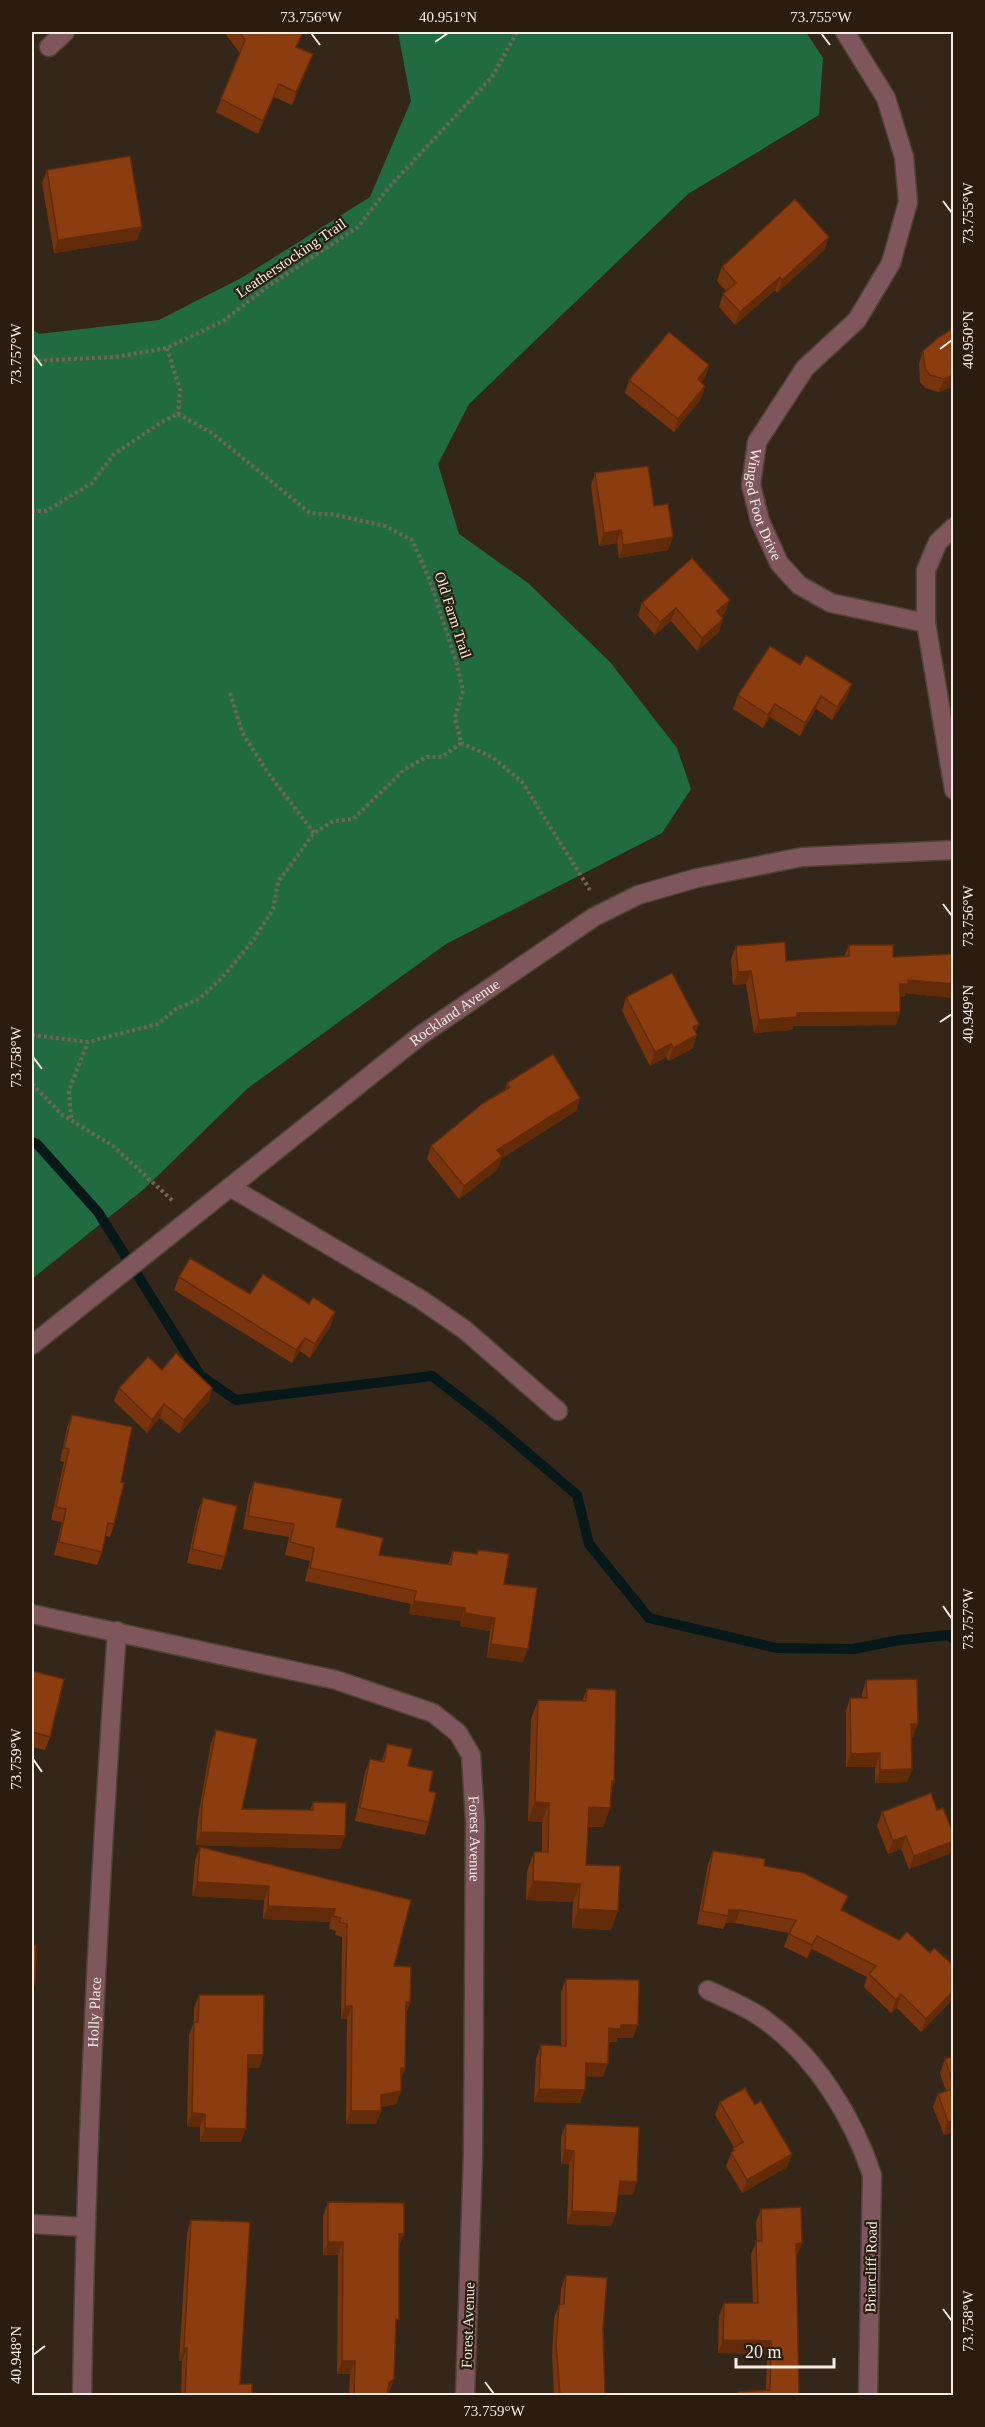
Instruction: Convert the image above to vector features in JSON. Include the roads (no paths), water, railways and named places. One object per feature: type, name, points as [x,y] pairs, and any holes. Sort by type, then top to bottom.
[{"type":"street","points":[[49,47],[65,32]]},
{"type":"street","name":"Winged Foot Drive","points":[[845,32],[886,98],[904,157],[908,202],[891,263],[857,320],[805,368],[757,442],[751,485],[760,521],[779,563],[799,585],[831,603],[926,623]]},
{"type":"street","points":[[954,527],[938,542],[926,570],[926,623],[954,790]]},
{"type":"street","name":"Rockland Avenue","points":[[32,1345],[421,1035],[603,912],[638,895],[687,881],[802,857],[954,850]]},
{"type":"street","points":[[230,1187],[420,1299],[465,1330],[558,1411]]},
{"type":"street","name":"Forest Avenue","points":[[32,1614],[336,1680],[433,1713],[458,1733],[471,1755],[475,1821],[473,2155],[465,2396]]},
{"type":"street","name":"Holly Place","points":[[82,2396],[85,2227],[104,1813],[117,1631]]},
{"type":"street","name":"Briarcliff Road","points":[[708,1990],[764,2019],[801,2052],[846,2114],[862,2142],[872,2175],[868,2396]]},
{"type":"street","points":[[32,2224],[85,2227]]},
{"type":"waterway","points":[[32,1142],[37,1144],[98,1212],[200,1375],[236,1400],[432,1376],[489,1420],[577,1495],[589,1544],[649,1618],[776,1648],[853,1649],[900,1640],[949,1635],[954,1639]]}]
